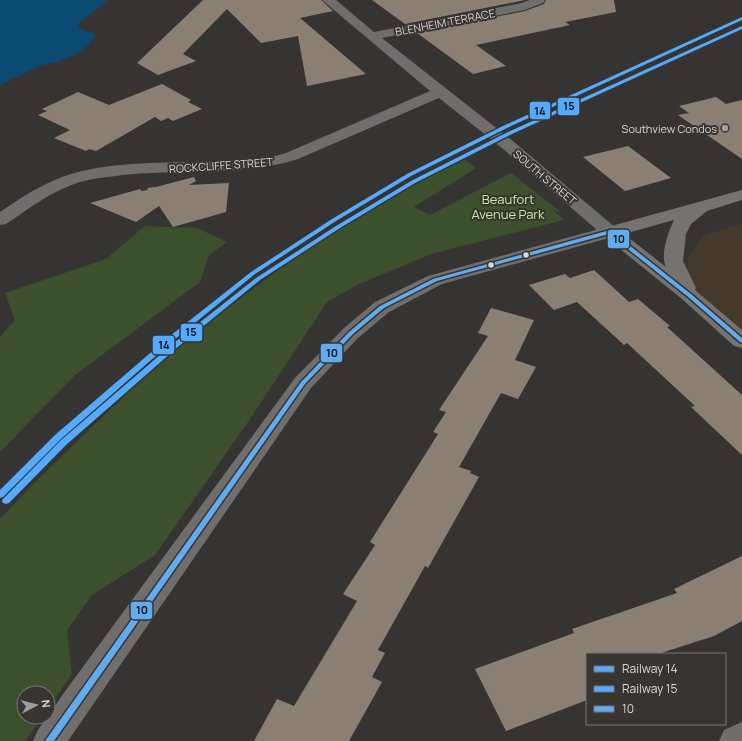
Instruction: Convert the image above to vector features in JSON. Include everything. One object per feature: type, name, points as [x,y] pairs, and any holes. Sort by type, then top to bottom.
[{"type":"main road","points":[[610,232],[742,195]]},
{"type":"main road","points":[[689,295],[673,261],[674,254],[677,234],[683,221],[702,206]]},
{"type":"main road","name":"SOUTH STREET","points":[[610,232],[689,295],[742,341]]},
{"type":"street","name":"SOUTH STREET","points":[[328,0],[446,97],[508,145],[610,232]]},
{"type":"street","name":"BLENHEIM TERRACE","points":[[372,36],[525,6],[539,0]]},
{"type":"street","name":"ROCKCLIFFE STREET","points":[[0,220],[47,190],[83,176],[124,171],[273,162],[446,97]]},
{"type":"street","points":[[50,741],[77,700],[303,383],[350,333],[382,307],[435,280],[610,232]]},
{"type":"street","points":[[735,741],[742,738]]},
{"type":"shaded area","points":[[742,224],[742,341],[689,295],[688,258],[703,236]]},
{"type":"green space","name":"Beaufort Avenue Park","points":[[461,156],[476,168],[414,207],[430,215],[511,173],[561,212],[553,210],[564,220],[431,254],[357,285],[327,302],[250,419],[155,555],[92,595],[67,630],[72,674],[56,697],[56,685],[16,685],[16,725],[36,725],[25,741],[0,741],[0,519],[32,485],[172,350],[314,243]]},
{"type":"green space","points":[[145,226],[197,228],[227,242],[209,255],[200,282],[74,376],[0,452],[0,337],[15,320],[5,293],[106,259]]},
{"type":"water","points":[[0,0],[108,0],[80,22],[78,26],[80,29],[96,34],[89,45],[74,55],[57,62],[39,66],[0,85]]},
{"type":"building","points":[[203,0],[321,0],[333,11],[300,18],[366,74],[307,86],[298,36],[261,43],[227,9],[183,54],[196,61],[158,75],[137,63]]},
{"type":"building","points":[[372,0],[525,0],[405,24]]},
{"type":"building","points":[[546,0],[614,0],[616,12],[565,22],[570,25],[476,45],[506,66],[473,74],[417,33],[525,11],[544,4]]},
{"type":"building","points":[[162,84],[191,100],[188,102],[202,109],[173,121],[168,118],[161,121],[155,117],[96,151],[89,149],[86,151],[54,138],[70,130],[38,115],[47,111],[42,109],[78,92],[109,105]]},
{"type":"building","name":"Southview Condos","points":[[716,97],[726,104],[742,100],[742,159],[678,115],[689,113],[679,106]]},
{"type":"building","points":[[628,146],[671,178],[625,191],[583,157]]},
{"type":"building","points":[[194,177],[196,181],[189,185],[229,183],[226,212],[173,227],[159,206],[136,222],[90,203],[140,189],[142,191],[148,190],[147,188]]},
{"type":"building","points":[[594,270],[629,302],[638,299],[670,326],[667,327],[742,395],[742,455],[691,407],[695,406],[627,343],[624,345],[577,302],[554,310],[529,285],[565,274],[570,278]]},
{"type":"building","points":[[491,308],[534,320],[515,360],[536,367],[518,399],[501,393],[459,467],[471,471],[470,473],[479,477],[428,568],[425,566],[378,650],[385,653],[372,677],[382,682],[349,741],[254,741],[277,699],[294,706],[357,601],[343,594],[375,545],[370,542],[438,434],[433,432],[446,412],[439,410],[488,336],[478,333]]},
{"type":"building","points":[[742,556],[742,621],[714,636],[661,653],[586,653],[586,700],[506,731],[475,669],[574,633],[572,629],[677,593],[674,589]]},
{"type":"rail line","name":"14","points":[[0,495],[58,437],[172,338],[253,273],[334,220],[409,175],[507,126],[742,18]]},
{"type":"rail line","name":"15","points":[[6,501],[63,443],[177,344],[258,279],[338,227],[413,182],[510,133],[742,27]]},
{"type":"transit line","name":"10","points":[[49,741],[303,383],[351,333],[382,307],[435,280],[610,232],[689,295],[742,341]]},
{"type":"place","name":"Southview Condos","points":[[725,128]]}]
